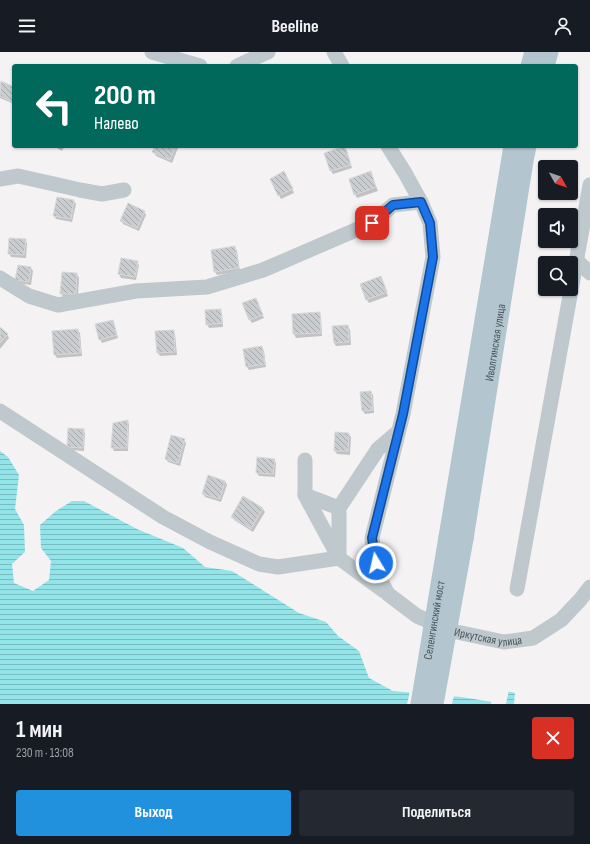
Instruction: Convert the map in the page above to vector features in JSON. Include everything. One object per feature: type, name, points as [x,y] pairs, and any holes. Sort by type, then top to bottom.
[{"type":"main road","points":[[531,64],[534,52]]},
{"type":"main road","points":[[546,64],[549,52]]},
{"type":"main road","name":"Иволгинская улица","points":[[456,538],[513,148]]},
{"type":"main road","name":"Иволгинская улица","points":[[456,538],[527,148]]},
{"type":"main road","name":"Селенгинский мост","points":[[420,704],[456,538]]},
{"type":"main road","name":"Селенгинский мост","points":[[434,704],[456,538]]},
{"type":"street","points":[[152,52],[193,64]]},
{"type":"street","points":[[241,64],[268,52]]},
{"type":"street","points":[[334,52],[341,64]]},
{"type":"street","name":"Иркутская улица","points":[[389,148],[421,202],[430,223],[433,257],[403,414],[372,538],[378,576],[388,594],[417,616],[452,631],[504,642],[534,638],[561,620],[590,587]]},
{"type":"street","points":[[0,179],[18,176],[102,194],[124,190]]},
{"type":"street","points":[[577,256],[590,185]]},
{"type":"street","points":[[0,278],[29,296],[58,305],[136,291],[207,286],[263,270],[372,223],[393,205],[421,202]]},
{"type":"street","points":[[578,261],[590,267]]},
{"type":"street","points":[[578,262],[590,273]]},
{"type":"street","points":[[517,589],[570,296]]},
{"type":"street","points":[[0,411],[163,517],[210,542],[259,564],[278,567],[339,558]]},
{"type":"street","points":[[339,558],[339,508],[378,449],[398,432]]},
{"type":"street","points":[[305,460],[305,495],[339,558],[388,594]]},
{"type":"street","points":[[305,495],[339,508]]},
{"type":"water","points":[[0,451],[8,457],[19,475],[15,509],[24,525],[25,552],[12,564],[14,583],[33,591],[49,580],[51,561],[41,548],[40,525],[56,511],[72,501],[84,501],[137,529],[183,548],[205,567],[232,571],[299,613],[326,622],[338,636],[359,651],[369,678],[393,691],[461,697],[493,702],[500,689],[515,693],[514,704],[0,704]]},
{"type":"pier","points":[[499,688],[509,690],[506,704],[491,704],[492,699]]},
{"type":"pier","points":[[410,691],[454,695],[452,704],[407,704]]},
{"type":"building","points":[[1,81],[12,86],[12,102],[0,96]]},
{"type":"building","points":[[154,148],[175,148],[170,160],[152,152]]},
{"type":"building","points":[[339,148],[346,148],[351,165],[330,171],[324,153]]},
{"type":"building","points":[[284,171],[293,189],[278,196],[270,179]]},
{"type":"building","points":[[371,171],[376,187],[354,195],[349,179]]},
{"type":"building","points":[[57,197],[74,200],[71,219],[53,216]]},
{"type":"building","points":[[128,203],[145,211],[137,228],[120,221]]},
{"type":"building","points":[[9,238],[26,239],[24,255],[8,254]]},
{"type":"building","points":[[235,246],[239,268],[214,272],[211,250]]},
{"type":"building","points":[[121,258],[138,261],[135,277],[118,274]]},
{"type":"building","points":[[18,265],[31,267],[29,282],[15,280]]},
{"type":"building","points":[[62,272],[77,273],[76,294],[60,294]]},
{"type":"building","points":[[381,276],[387,292],[366,300],[360,284]]},
{"type":"building","points":[[256,298],[263,315],[249,320],[242,303]]},
{"type":"building","points":[[221,309],[222,323],[206,325],[205,310]]},
{"type":"building","points":[[320,312],[321,333],[293,334],[292,314]]},
{"type":"building","points":[[113,320],[117,335],[99,340],[95,324]]},
{"type":"building","points":[[348,325],[349,342],[334,343],[332,326]]},
{"type":"building","points":[[0,327],[8,334],[0,343]]},
{"type":"building","points":[[78,329],[81,353],[54,355],[52,331]]},
{"type":"building","points":[[174,330],[175,352],[157,353],[155,331]]},
{"type":"building","points":[[262,346],[265,364],[246,367],[243,349]]},
{"type":"building","points":[[371,391],[373,410],[362,411],[360,392]]},
{"type":"building","points":[[128,420],[127,448],[111,448],[113,423]]},
{"type":"building","points":[[68,428],[84,429],[83,448],[67,447]]},
{"type":"building","points":[[335,432],[349,433],[348,451],[334,451]]},
{"type":"building","points":[[171,435],[185,439],[178,463],[165,459]]},
{"type":"building","points":[[257,457],[275,459],[273,474],[256,473]]},
{"type":"building","points":[[208,475],[225,481],[220,499],[202,494]]},
{"type":"building","points":[[243,496],[263,508],[251,529],[231,517]]},
{"type":"route","points":[[372,223],[393,205],[421,202],[430,223],[433,257],[403,414],[372,538],[376,563]]}]
